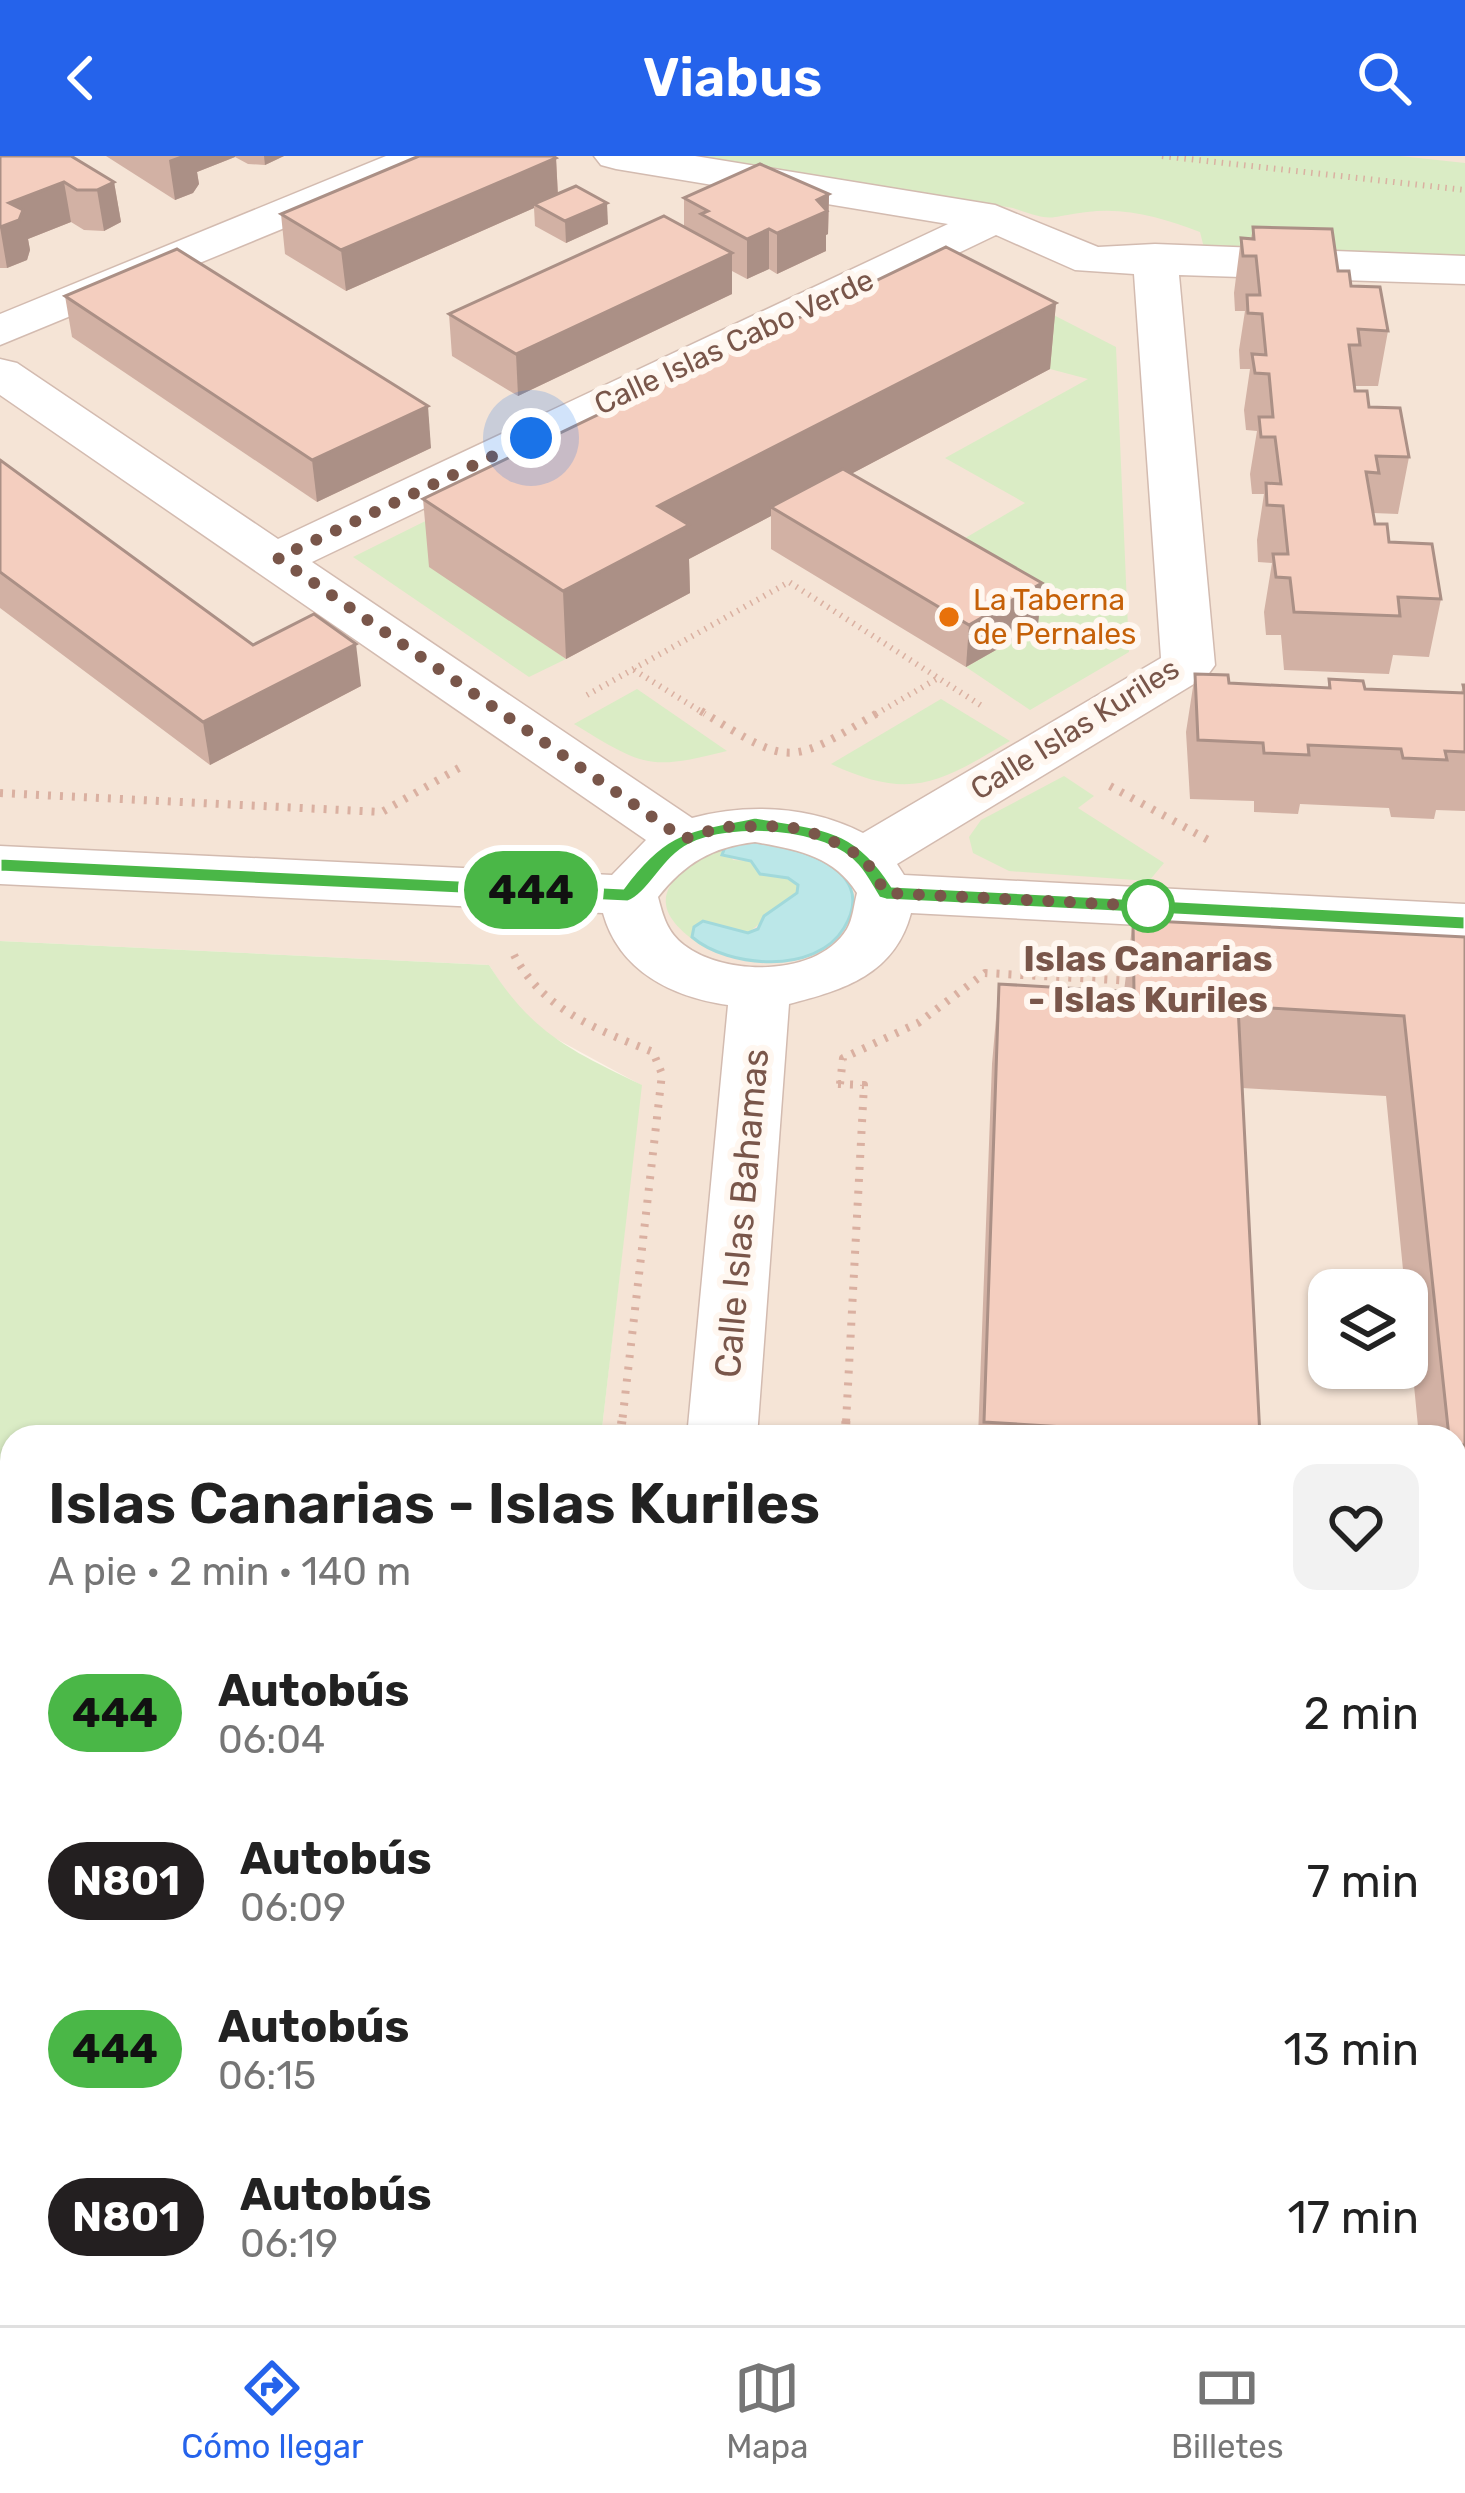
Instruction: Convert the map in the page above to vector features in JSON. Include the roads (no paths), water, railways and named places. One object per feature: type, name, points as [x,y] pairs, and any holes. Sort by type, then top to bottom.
[{"type":"street","points":[[0,331],[423,156]]},
{"type":"street","points":[[616,156],[994,218],[1091,260],[1155,258],[1465,270]]},
{"type":"street","name":"Calle Islas Cabo Verde","points":[[278,558],[994,218]]},
{"type":"street","name":"Calle Islas Kuriles","points":[[875,875],[1045,750],[1188,665],[1155,258]]},
{"type":"street","points":[[0,373],[278,558],[684,839]]},
{"type":"street","points":[[628,895],[653,861],[684,839],[721,827],[786,826],[823,836],[875,875],[1465,923]]},
{"type":"street","points":[[0,865],[628,895]]},
{"type":"street","points":[[628,895],[641,936],[658,956],[691,975],[760,989],[833,971],[866,947],[877,931],[875,875]]},
{"type":"street","name":"Calle Islas Bahamas","points":[[723,1425],[760,989]]},
{"type":"water","points":[[740,841],[802,852],[840,873],[850,888],[852,906],[844,928],[831,943],[814,954],[771,962],[727,955],[692,937],[694,927],[703,921],[748,933],[758,929],[764,916],[797,893],[798,885],[788,878],[760,874],[751,861],[722,855],[725,847]]},
{"type":"place","name":"La Taberna de Pernales","points":[[949,617]]},
{"type":"place","name":"Islas Canarias - Islas Kuriles","points":[[1148,906]]}]
